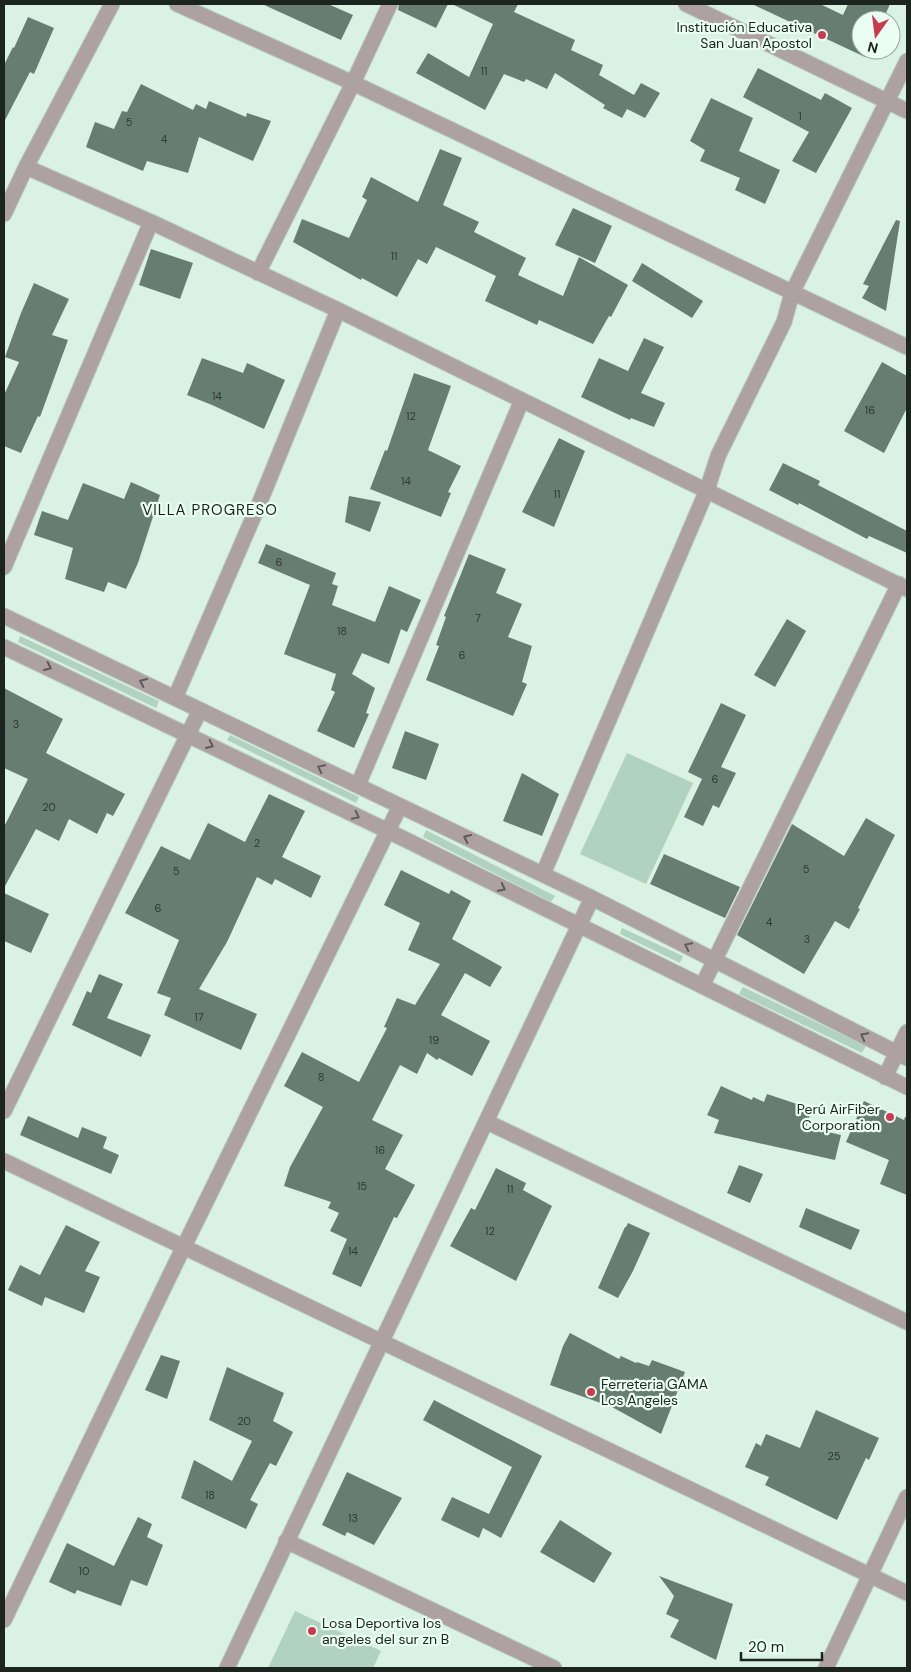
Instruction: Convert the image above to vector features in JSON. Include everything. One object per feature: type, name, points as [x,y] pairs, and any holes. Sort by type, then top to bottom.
[{"type":"street","points":[[4,214],[26,167],[112,4]]},
{"type":"street","points":[[177,4],[352,83],[907,347]]},
{"type":"street","points":[[258,273],[390,4]]},
{"type":"street","points":[[686,4],[907,111]]},
{"type":"street","points":[[543,874],[707,490],[718,456],[784,322],[792,293],[907,61]]},
{"type":"street","points":[[26,167],[150,222],[338,310],[903,586],[702,986]]},
{"type":"street","points":[[4,568],[150,222]]},
{"type":"street","points":[[175,698],[259,504],[338,310]]},
{"type":"street","points":[[358,786],[522,400]]},
{"type":"street","points":[[4,616],[543,874],[902,1055]]},
{"type":"street","points":[[4,646],[388,831],[907,1087]]},
{"type":"street","points":[[4,1111],[200,710]]},
{"type":"street","points":[[4,1620],[400,806]]},
{"type":"street","points":[[227,1668],[592,898]]},
{"type":"street","points":[[885,1077],[902,1055],[907,1032]]},
{"type":"street","points":[[487,1122],[907,1322]]},
{"type":"street","points":[[4,1161],[907,1593]]},
{"type":"street","points":[[826,1668],[907,1497]]},
{"type":"street","points":[[286,1541],[554,1668]]},
{"type":"green space","points":[[20,636],[159,701],[156,708],[18,642]]},
{"type":"green space","points":[[230,735],[359,797],[356,803],[227,740]]},
{"type":"green space","points":[[627,753],[693,783],[646,884],[580,854]]},
{"type":"green space","points":[[426,830],[555,896],[551,902],[423,837]]},
{"type":"green space","points":[[622,928],[683,956],[680,963],[620,934]]},
{"type":"green space","points":[[743,987],[866,1046],[862,1053],[739,994]]},
{"type":"green space","name":"Losa Deportiva los angeles del sur zn B","points":[[295,1611],[381,1651],[373,1668],[268,1668]]},
{"type":"building","points":[[262,4],[328,4],[353,15],[341,40]]},
{"type":"building","points":[[399,4],[448,4],[436,28],[398,10]]},
{"type":"building","points":[[452,4],[518,4],[514,12],[575,40],[571,50],[603,65],[599,75],[634,95],[641,83],[660,93],[645,118],[627,109],[622,118],[603,108],[605,105],[555,73],[547,89],[526,79],[524,82],[504,74],[485,110],[416,73],[428,53],[469,77],[493,24]]},
{"type":"building","points":[[752,4],[820,4],[843,15],[848,4],[890,4],[887,10],[851,10],[851,50]]},
{"type":"building","points":[[28,17],[54,28],[34,74],[30,72],[4,122],[4,65]]},
{"type":"building","points":[[758,68],[821,100],[825,93],[852,108],[816,173],[792,161],[809,132],[743,97]]},
{"type":"building","points":[[141,84],[193,110],[196,104],[206,109],[209,101],[246,117],[247,113],[271,121],[253,161],[199,137],[188,173],[147,161],[143,171],[86,147],[95,122],[114,129],[122,111],[127,112]]},
{"type":"building","points":[[711,98],[753,118],[739,151],[780,170],[765,204],[735,190],[740,178],[700,161],[705,150],[690,141]]},
{"type":"building","points":[[440,149],[462,158],[443,205],[479,222],[474,232],[526,258],[518,275],[563,296],[579,257],[628,285],[611,317],[609,316],[593,344],[539,320],[537,325],[485,301],[496,276],[436,247],[427,264],[418,259],[397,297],[362,278],[361,280],[293,242],[302,219],[349,238],[367,200],[362,197],[371,177],[418,202]]},
{"type":"building","points":[[573,208],[612,226],[595,263],[555,245]]},
{"type":"building","points":[[896,220],[900,221],[886,311],[862,298],[869,286],[863,284]]},
{"type":"building","points":[[151,249],[193,263],[180,299],[139,285]]},
{"type":"building","points":[[642,263],[703,301],[692,318],[632,281]]},
{"type":"building","points":[[34,283],[69,299],[52,335],[68,340],[40,417],[38,416],[21,453],[4,446],[4,395],[19,362],[5,357]]},
{"type":"building","points":[[644,338],[664,347],[641,393],[665,403],[654,427],[631,418],[630,420],[581,397],[599,358],[628,371]]},
{"type":"building","points":[[202,358],[243,373],[247,363],[285,380],[264,429],[187,395]]},
{"type":"building","points":[[882,362],[907,376],[907,408],[884,453],[844,431]]},
{"type":"building","points":[[414,373],[451,386],[428,450],[461,466],[448,492],[451,493],[441,517],[370,489],[385,450],[387,451]]},
{"type":"building","points":[[559,438],[585,451],[554,527],[522,512]]},
{"type":"building","points":[[783,463],[820,481],[818,485],[907,531],[907,553],[869,536],[867,539],[799,503],[798,505],[769,490]]},
{"type":"building","points":[[131,482],[160,495],[138,563],[126,589],[108,582],[104,592],[65,579],[73,548],[34,535],[42,511],[68,520],[83,483],[124,499]]},
{"type":"building","points":[[349,496],[381,502],[370,532],[345,522]]},
{"type":"building","points":[[266,544],[336,573],[332,584],[338,586],[332,605],[375,622],[389,586],[421,600],[407,632],[401,629],[389,664],[362,653],[352,674],[375,688],[366,713],[369,714],[354,748],[317,731],[335,692],[331,690],[336,674],[284,654],[310,585],[258,563]]},
{"type":"building","points":[[469,554],[506,569],[496,593],[522,604],[508,637],[532,646],[522,682],[527,684],[513,716],[426,680],[439,646],[436,645],[446,617],[444,616]]},
{"type":"building","points":[[787,619],[806,631],[775,687],[754,675]]},
{"type":"building","points":[[4,688],[63,719],[46,753],[125,794],[113,816],[107,813],[97,834],[69,819],[59,841],[36,829],[4,888],[4,827],[28,779],[4,768]]},
{"type":"building","points":[[721,703],[746,715],[721,767],[736,773],[719,808],[713,805],[703,826],[684,817],[702,779],[688,772]]},
{"type":"building","points":[[405,731],[439,744],[426,780],[392,768]]},
{"type":"building","points":[[522,773],[559,794],[542,836],[503,821]]},
{"type":"building","points":[[269,794],[305,811],[282,857],[321,876],[311,898],[275,879],[272,885],[257,877],[227,942],[199,989],[257,1014],[241,1050],[164,1015],[171,998],[157,993],[179,940],[125,913],[161,846],[190,860],[208,823],[245,842]]},
{"type":"building","points":[[866,818],[895,835],[849,929],[835,921],[804,974],[737,935],[792,824],[844,856]]},
{"type":"building","points":[[664,854],[740,887],[725,918],[650,884]]},
{"type":"building","points":[[401,870],[449,894],[451,890],[471,901],[452,939],[502,967],[490,987],[465,973],[441,1015],[490,1041],[472,1076],[439,1058],[437,1060],[427,1053],[417,1074],[400,1065],[372,1120],[403,1135],[385,1169],[415,1185],[397,1218],[394,1217],[361,1287],[332,1274],[347,1239],[330,1231],[339,1213],[328,1208],[331,1202],[284,1186],[290,1167],[323,1107],[284,1086],[302,1052],[359,1082],[387,1028],[384,1027],[397,998],[415,1005],[440,964],[408,950],[420,923],[384,905]]},
{"type":"building","points":[[4,893],[49,914],[31,953],[4,941]]},
{"type":"building","points":[[99,974],[123,984],[107,1018],[151,1035],[141,1057],[72,1025],[87,991],[91,993]]},
{"type":"building","points":[[721,1086],[752,1100],[753,1097],[764,1102],[767,1094],[812,1109],[806,1127],[841,1135],[835,1160],[714,1133],[719,1120],[707,1115]]},
{"type":"building","points":[[864,1101],[904,1120],[907,1117],[907,1195],[880,1184],[889,1160],[846,1142]]},
{"type":"building","points":[[28,1116],[78,1138],[82,1127],[107,1137],[103,1148],[119,1155],[111,1174],[20,1135]]},
{"type":"building","points":[[739,1165],[763,1174],[750,1203],[727,1193]]},
{"type":"building","points":[[496,1168],[526,1183],[523,1190],[552,1206],[516,1281],[450,1246],[471,1208],[475,1210]]},
{"type":"building","points":[[806,1208],[860,1230],[851,1250],[799,1227]]},
{"type":"building","points":[[628,1223],[650,1233],[633,1271],[618,1298],[598,1288]]},
{"type":"building","points":[[66,1225],[100,1242],[85,1271],[100,1277],[84,1313],[45,1297],[42,1306],[8,1290],[20,1265],[40,1275]]},
{"type":"building","points":[[570,1333],[619,1359],[621,1356],[636,1363],[649,1366],[652,1360],[685,1372],[661,1434],[612,1407],[550,1385],[563,1346]]},
{"type":"building","points":[[161,1355],[180,1361],[167,1399],[145,1390]]},
{"type":"building","points":[[227,1367],[284,1393],[273,1421],[293,1432],[276,1466],[270,1463],[250,1500],[258,1504],[246,1529],[181,1498],[194,1460],[232,1481],[252,1441],[209,1420]]},
{"type":"building","points":[[434,1400],[542,1456],[501,1538],[483,1528],[479,1538],[441,1520],[452,1497],[489,1514],[512,1467],[423,1420]]},
{"type":"building","points":[[816,1410],[879,1438],[869,1460],[866,1458],[837,1520],[765,1485],[769,1477],[745,1467],[756,1443],[761,1446],[766,1434],[800,1448]]},
{"type":"building","points":[[347,1472],[402,1498],[374,1545],[347,1532],[345,1536],[322,1525]]},
{"type":"building","points":[[138,1517],[152,1524],[147,1537],[163,1545],[147,1586],[131,1580],[121,1606],[77,1590],[75,1594],[49,1582],[67,1543],[114,1566]]},
{"type":"building","points":[[560,1520],[612,1553],[594,1583],[540,1552]]},
{"type":"building","points":[[659,1576],[733,1604],[716,1660],[670,1637],[679,1620],[666,1614],[674,1596]]},
{"type":"place","name":"Institución Educativa San Juan Apostol","points":[[822,35]]},
{"type":"place","name":"Perú AirFiber Corporation","points":[[890,1117]]},
{"type":"place","name":"Ferreteria GAMA Los Angeles","points":[[591,1392]]},
{"type":"place","name":"Losa Deportiva los angeles del sur zn B","points":[[312,1631]]},
{"type":"district","name":"VILLA PROGRESO","points":[[210,510]]}]
